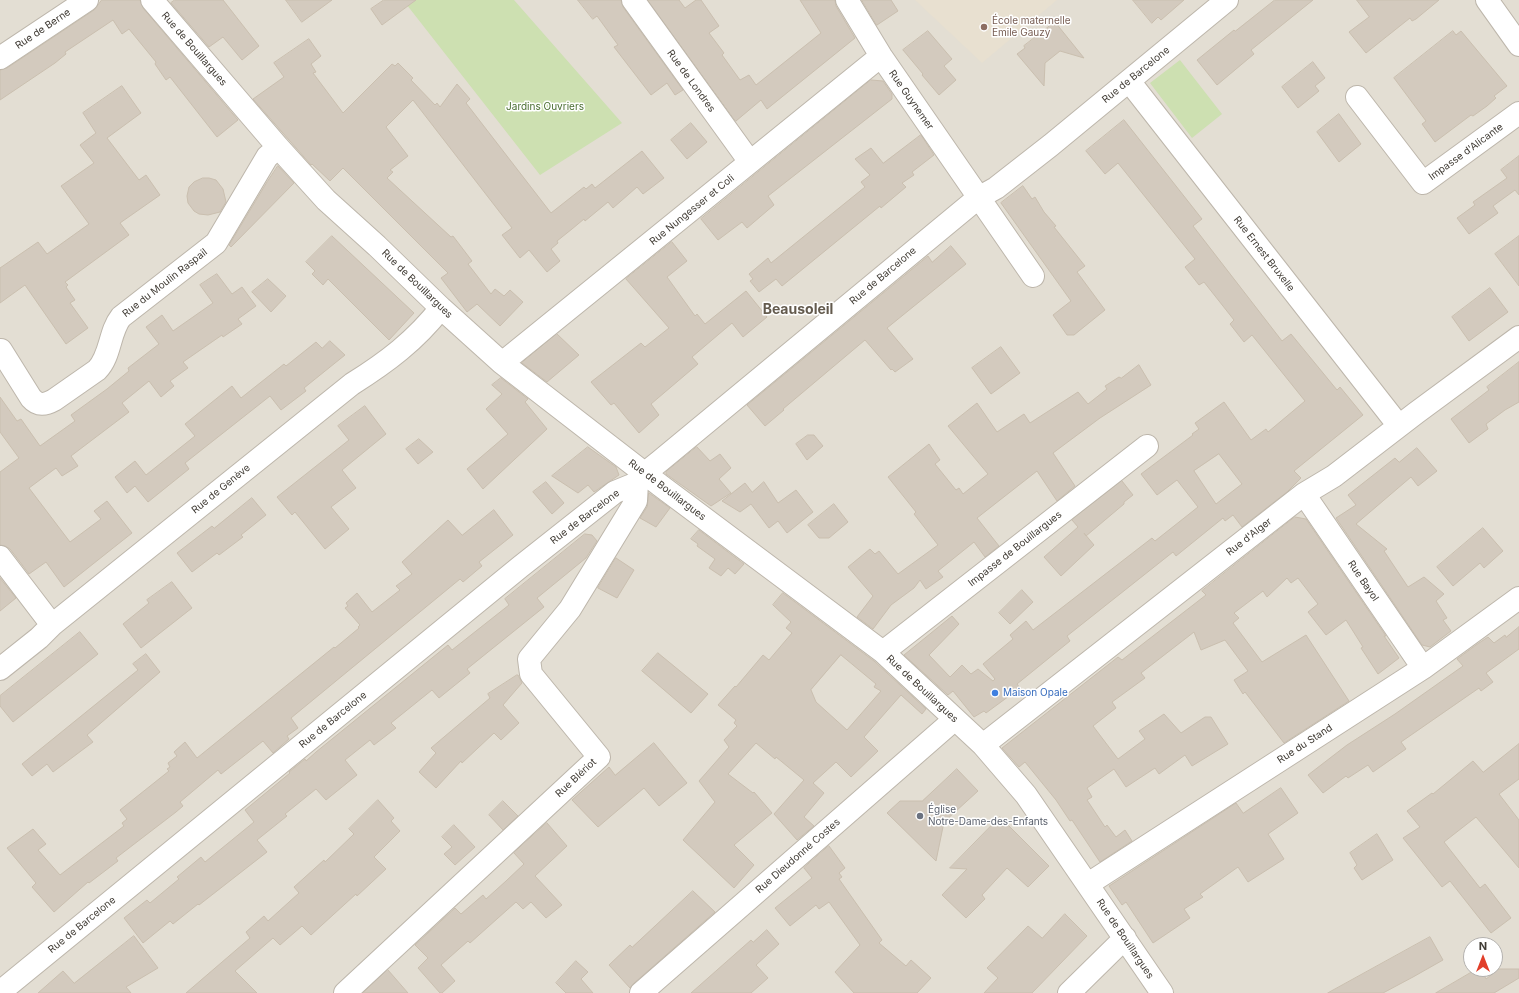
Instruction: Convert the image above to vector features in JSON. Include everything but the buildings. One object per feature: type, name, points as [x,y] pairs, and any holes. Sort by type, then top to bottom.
[{"type":"street","name":"Rue de Berne","points":[[0,58],[87,0]]},
{"type":"street","name":"Rue de Bouillargues","points":[[152,0],[278,147],[326,200],[502,363],[641,478],[883,652],[983,745],[1026,795],[1162,993]]},
{"type":"street","name":"Rue de Londres","points":[[633,0],[750,162]]},
{"type":"street","name":"Rue Guynemer","points":[[847,0],[881,56],[1032,276]]},
{"type":"street","name":"Rue de Barcelone","points":[[0,992],[520,567],[615,492],[641,478],[978,198],[996,188],[1227,0]]},
{"type":"street","points":[[1487,0],[1519,45]]},
{"type":"street","name":"Rue Nungesser et Coli","points":[[502,363],[881,56]]},
{"type":"street","name":"Rue Ernest Bruxelle","points":[[1129,81],[1399,426]]},
{"type":"street","name":"Impasse d'Alicante","points":[[1358,97],[1423,183],[1519,113]]},
{"type":"street","name":"Rue du Moulin Raspail","points":[[1,350],[31,398],[35,402],[41,404],[54,400],[98,370],[104,364],[116,323],[216,243],[267,157],[278,147]]},
{"type":"street","name":"Rue de Genève","points":[[0,669],[40,638],[52,625],[352,384],[385,364],[413,340],[441,308]]},
{"type":"street","name":"Rue d'Alger","points":[[983,745],[1304,494],[1334,476],[1519,337]]},
{"type":"street","name":"Impasse de Bouillargues","points":[[883,652],[1147,446]]},
{"type":"street","name":"Rue Blériot","points":[[345,993],[599,757],[531,674],[529,660],[570,609],[636,501],[641,478]]},
{"type":"street","name":"Rue Bayol","points":[[1304,494],[1422,668]]},
{"type":"street","points":[[0,557],[52,625]]},
{"type":"street","name":"Rue du Stand","points":[[1088,884],[1422,668],[1519,598]]},
{"type":"street","name":"Rue Dieudonné Costes","points":[[641,993],[955,719]]},
{"type":"street","points":[[1069,993],[1125,938]]},
{"type":"shaded area","points":[[0,0],[1519,0],[1519,993],[0,993]]},
{"type":"shaded area","name":"École maternelle Emile Gauzy","points":[[915,0],[1057,0],[982,63]]},
{"type":"green space","name":"Jardins Ouvriers","points":[[403,0],[514,0],[622,123],[540,175]]},
{"type":"green space","points":[[1180,60],[1222,114],[1192,138],[1150,83]]},
{"type":"place","name":"École maternelle Emile Gauzy","points":[[984,27]]},
{"type":"place","name":"Maison Opale","points":[[995,693]]},
{"type":"place","name":"Église Notre-Dame-des-Enfants","points":[[920,816]]},
{"type":"district","name":"Beausoleil","points":[[798,310]]}]
